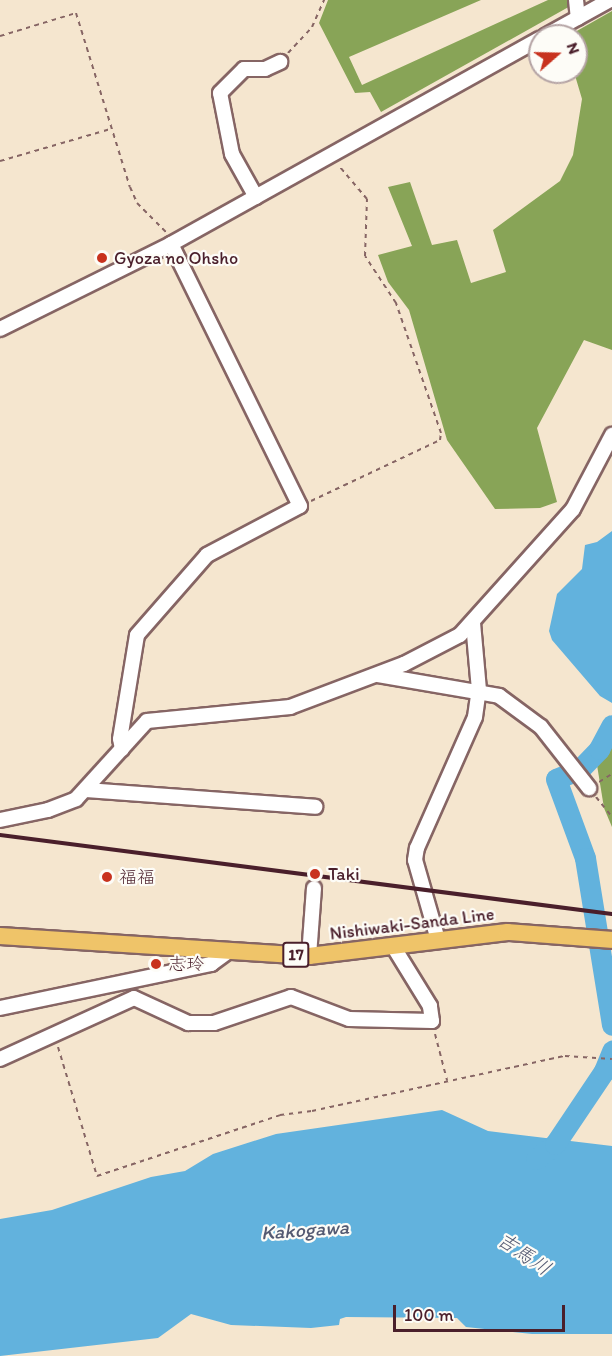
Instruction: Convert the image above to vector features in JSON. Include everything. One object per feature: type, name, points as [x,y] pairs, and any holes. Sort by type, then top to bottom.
[{"type":"main road","name":"Nishiwaki-Sanda Line","points":[[0,936],[309,956],[508,932],[603,938]]},
{"type":"street","points":[[576,0],[578,18]]},
{"type":"street","points":[[567,24],[610,0]]},
{"type":"street","points":[[0,330],[173,243],[528,46]]},
{"type":"street","points":[[256,197],[232,154],[220,93],[244,69],[265,69],[280,62]]},
{"type":"street","points":[[122,749],[120,739],[137,635],[207,555],[300,506],[173,243]]},
{"type":"street","points":[[0,820],[48,810],[76,799],[147,721],[158,717],[290,707],[376,675],[460,635],[573,509],[612,435]]},
{"type":"street","points":[[438,940],[415,860],[417,848],[475,717],[479,690],[473,623]]},
{"type":"street","points":[[376,675],[479,690],[500,696],[528,714],[589,788]]},
{"type":"street","points":[[86,790],[315,807]]},
{"type":"street","points":[[309,956],[314,888]]},
{"type":"street","points":[[0,1059],[134,998],[188,1023],[214,1023],[291,998],[349,1019],[432,1021],[430,1006],[393,946]]},
{"type":"street","points":[[0,1008],[211,964],[229,951]]},
{"type":"path","points":[[280,62],[312,27],[324,0]]},
{"type":"path","points":[[0,36],[76,13],[110,129],[137,203],[173,243]]},
{"type":"path","points":[[0,160],[110,129]]},
{"type":"path","points":[[300,506],[440,440],[441,433],[396,303],[365,256],[367,199],[330,156]]},
{"type":"path","points":[[589,788],[612,817]]},
{"type":"path","points":[[432,1021],[447,1080]]},
{"type":"path","points":[[54,1033],[97,1176],[280,1115],[312,1111],[566,1056],[612,1059]]},
{"type":"green space","points":[[328,0],[481,0],[349,57],[362,85],[548,0],[581,0],[538,24],[528,24],[528,30],[381,112],[370,92],[355,93],[319,23]]},
{"type":"green space","points":[[612,11],[612,350],[584,340],[537,428],[557,502],[540,508],[495,509],[447,440],[409,310],[388,282],[378,255],[412,246],[388,187],[410,182],[432,245],[457,240],[471,283],[506,272],[493,230],[560,181],[573,155],[582,99],[578,84],[588,84],[588,25]]},
{"type":"green space","points":[[612,745],[612,827],[604,808],[597,765]]},
{"type":"water","points":[[612,531],[612,703],[600,696],[552,640],[549,631],[557,594],[582,569],[585,545],[597,542]]},
{"type":"water","points":[[442,1110],[488,1131],[612,1146],[612,1334],[532,1334],[466,1327],[457,1318],[346,1317],[340,1319],[339,1325],[311,1328],[231,1325],[191,1314],[158,1338],[0,1356],[0,1219],[52,1210],[151,1177],[185,1171],[213,1154],[276,1134]]},
{"type":"waterway","points":[[580,769],[599,749],[612,725]]},
{"type":"waterway","points":[[573,772],[556,779],[585,858],[612,1025]]},
{"type":"waterway","points":[[536,1159],[555,1144],[604,1071],[612,1051]]},
{"type":"railway","points":[[0,835],[612,914]]},
{"type":"place","name":"Gyoza no Ohsho","points":[[102,258]]},
{"type":"place","name":"Taki","points":[[315,874]]},
{"type":"place","name":"福福","points":[[107,877]]},
{"type":"place","name":"志玲","points":[[156,964]]},
{"type":"water label","name":"Kakogawa","points":[[305,1230]]},
{"type":"water label","name":"吉馬川","points":[[524,1254]]}]
